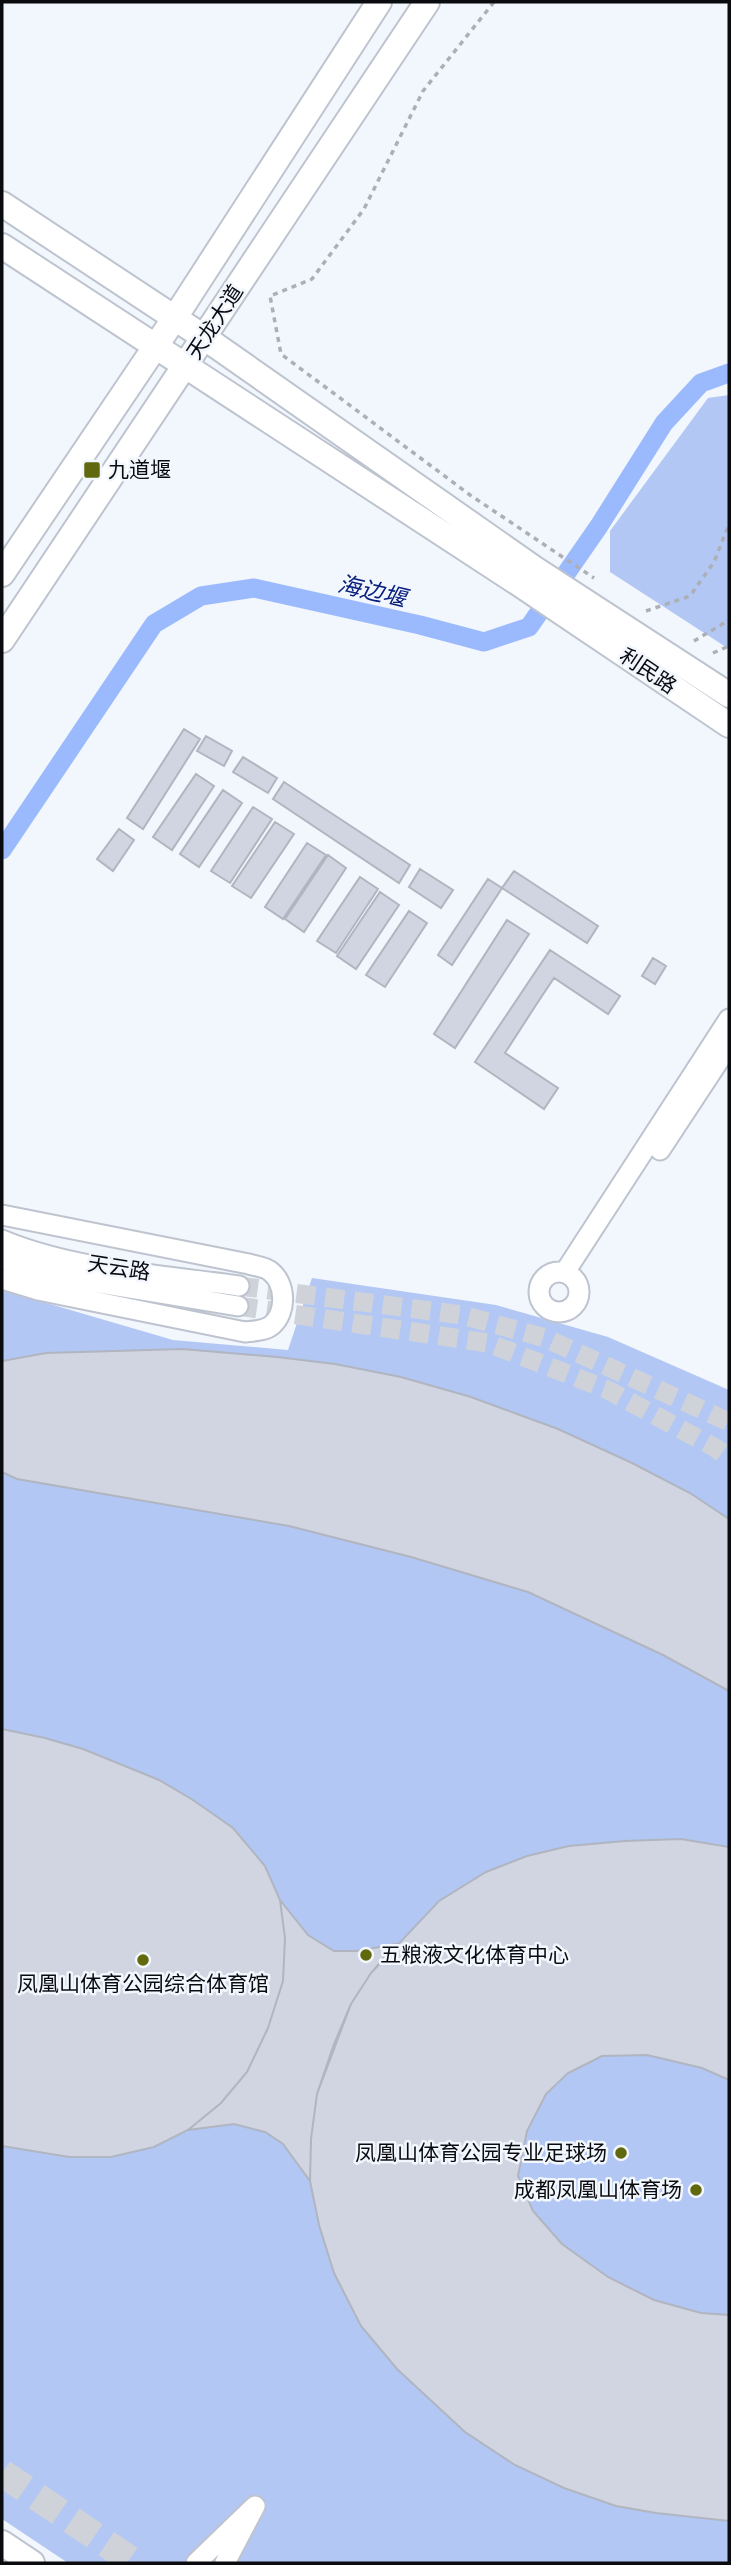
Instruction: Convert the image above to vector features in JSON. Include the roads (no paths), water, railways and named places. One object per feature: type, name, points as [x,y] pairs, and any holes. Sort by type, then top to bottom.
[{"type":"main road","name":"天龙大道","points":[[2,574],[174,319],[379,2]]},
{"type":"main road","name":"天龙大道","points":[[2,640],[427,2]]},
{"type":"main road","points":[[2,204],[205,338],[528,577]]},
{"type":"main road","points":[[2,246],[154,348],[528,577],[580,597]]},
{"type":"main road","name":"利民路","points":[[580,597],[729,695]]},
{"type":"main road","name":"利民路","points":[[580,597],[729,725]]},
{"type":"main road","points":[[2,2543],[32,2563]]},
{"type":"street","points":[[729,1020],[570,1276],[729,1045]]},
{"type":"street","points":[[2,1215],[269,1270],[281,1284],[283,1306],[272,1325],[262,1330],[245,1332],[38,1290],[2,1279]]},
{"type":"street","name":"天云路","points":[[2,1240],[22,1248],[86,1263],[240,1286]]},
{"type":"street","name":"天云路","points":[[2,1259],[50,1276],[237,1306]]},
{"type":"street","points":[[195,2563],[255,2507],[225,2563]]},
{"type":"waterway","name":"海边堰","points":[[2,850],[154,624],[201,596],[254,588],[484,642],[529,627],[599,526],[664,423],[701,383],[729,373]]},
{"type":"tunnel","points":[[239,1286],[462,1315],[545,1338],[729,1422]]},
{"type":"tunnel","points":[[238,1306],[488,1343],[606,1389],[714,1447],[729,1458]]},
{"type":"tunnel","points":[[2,2473],[135,2563]]},
{"type":"place","name":"九道堰","points":[[92,470]]},
{"type":"place","name":"五粮液文化体育中心","points":[[366,1955]]},
{"type":"place","name":"凤凰山体育公园综合体育馆","points":[[143,1960]]},
{"type":"place","name":"凤凰山体育公园专业足球场","points":[[621,2153]]},
{"type":"place","name":"成都凤凰山体育场","points":[[696,2190]]}]
